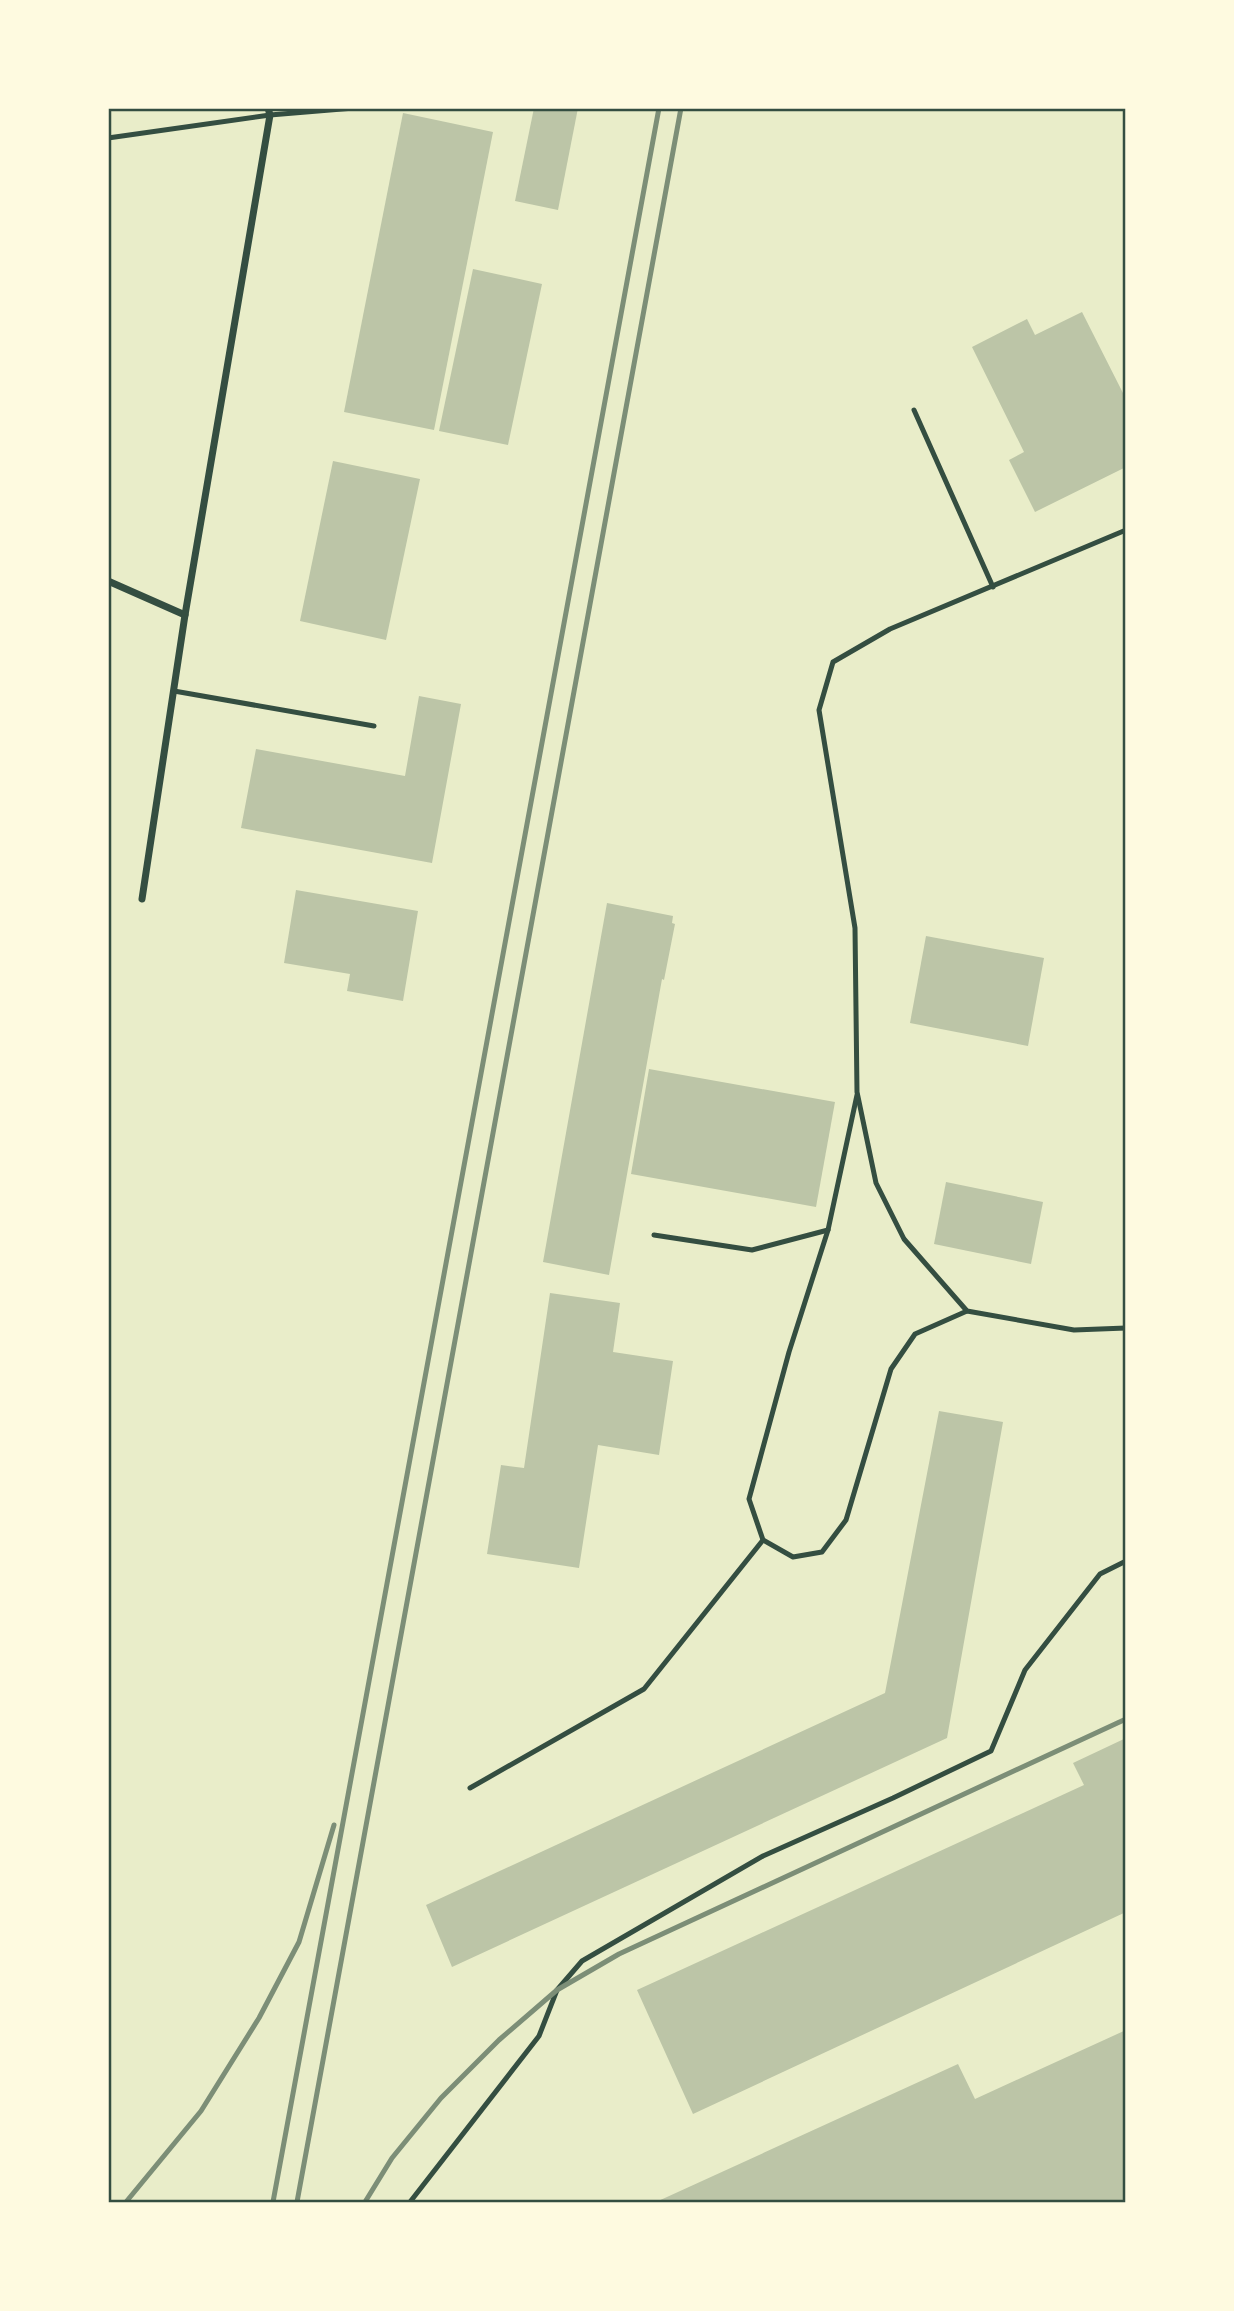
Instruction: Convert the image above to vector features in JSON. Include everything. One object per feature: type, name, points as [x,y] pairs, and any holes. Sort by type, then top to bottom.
[{"type":"street","points":[[142,899],[185,615],[269,112]]},
{"type":"street","points":[[108,581],[185,615]]},
{"type":"lane","points":[[108,138],[269,112],[354,108]]},
{"type":"lane","points":[[914,410],[993,587]]},
{"type":"lane","points":[[967,1311],[904,1239],[876,1183],[857,1092],[855,928],[819,710],[833,662],[890,629],[1125,530]]},
{"type":"lane","points":[[174,691],[374,726]]},
{"type":"lane","points":[[857,1092],[828,1230],[789,1352],[749,1499],[763,1540],[793,1557],[822,1552],[846,1520],[891,1369],[915,1334],[967,1311],[1074,1331],[1125,1328]]},
{"type":"lane","points":[[654,1235],[752,1250],[828,1230]]},
{"type":"lane","points":[[470,1788],[644,1689],[763,1540]]},
{"type":"lane","points":[[410,2203],[539,2036],[557,1990],[582,1961],[763,1856],[991,1751],[1025,1670],[1100,1574],[1125,1561]]},
{"type":"building","points":[[534,108],[578,108],[558,210],[515,201]]},
{"type":"building","points":[[403,113],[493,132],[434,430],[344,412]]},
{"type":"building","points":[[473,269],[542,284],[508,445],[439,431]]},
{"type":"building","points":[[1082,312],[1126,399],[1126,467],[1035,512],[1009,460],[1024,452],[972,347],[1027,319],[1035,335]]},
{"type":"building","points":[[333,461],[420,479],[386,640],[300,621]]},
{"type":"building","points":[[419,696],[461,704],[432,863],[241,828],[256,749],[405,776]]},
{"type":"building","points":[[296,890],[418,911],[403,1001],[347,991],[350,974],[284,963]]},
{"type":"building","points":[[607,903],[673,916],[672,923],[675,924],[664,980],[662,979],[609,1275],[543,1262]]},
{"type":"building","points":[[926,936],[1044,958],[1028,1046],[910,1023]]},
{"type":"building","points":[[649,1069],[835,1102],[816,1207],[631,1174]]},
{"type":"building","points":[[946,1182],[1043,1202],[1031,1264],[934,1244]]},
{"type":"building","points":[[550,1293],[620,1303],[613,1352],[673,1361],[659,1455],[598,1445],[579,1568],[487,1554],[501,1465],[524,1468]]},
{"type":"building","points":[[939,1411],[1003,1422],[947,1738],[452,1967],[426,1905],[885,1693]]},
{"type":"building","points":[[1126,1738],[1126,1912],[693,2114],[637,1990],[1084,1785],[1073,1763]]},
{"type":"building","points":[[1126,2030],[1126,2202],[656,2202],[958,2064],[975,2099]]},
{"type":"railway","points":[[273,2202],[659,108]]},
{"type":"railway","points":[[297,2202],[681,108]]},
{"type":"railway","points":[[365,2202],[392,2158],[441,2098],[499,2040],[557,1990],[619,1954],[1126,1719]]},
{"type":"railway","points":[[126,2202],[201,2111],[259,2018],[299,1942],[334,1825]]}]
